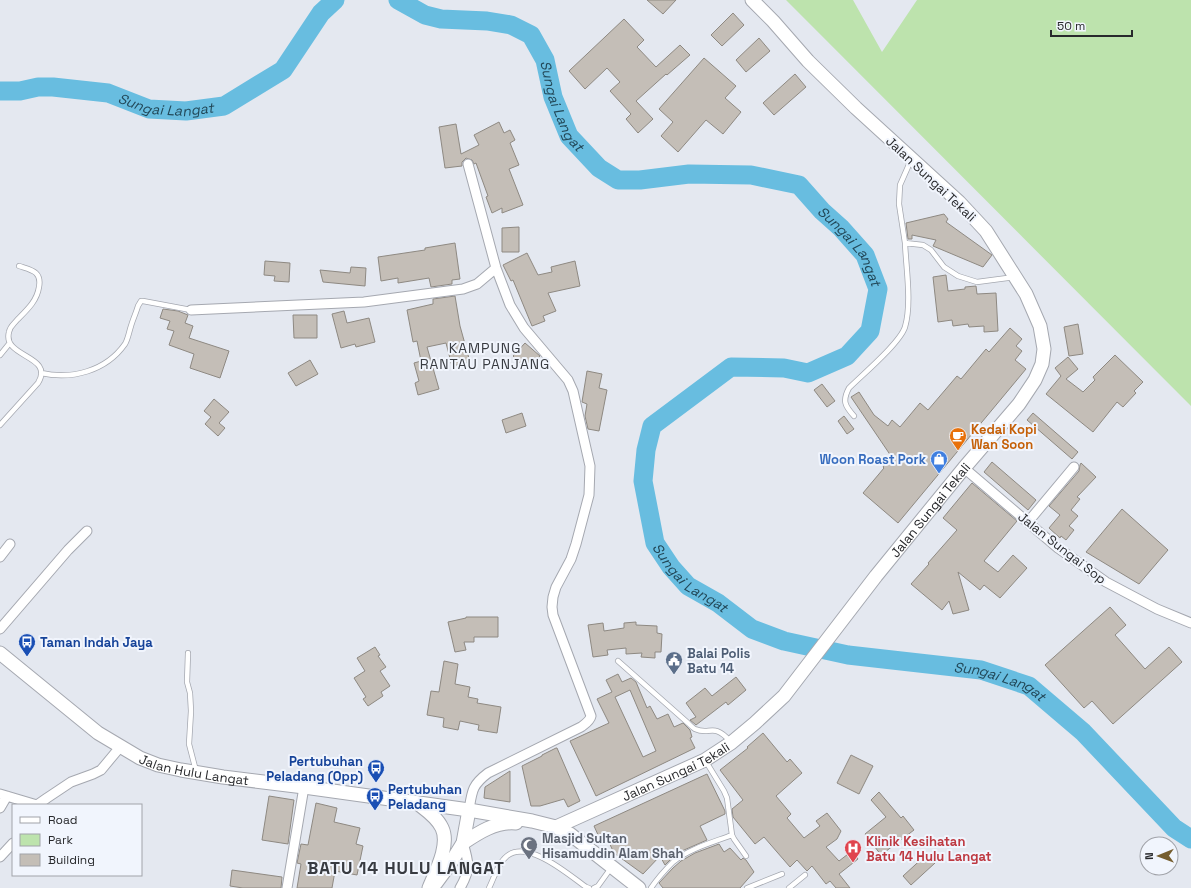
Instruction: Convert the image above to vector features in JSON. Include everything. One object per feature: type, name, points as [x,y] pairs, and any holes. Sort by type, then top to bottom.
[{"type":"street","name":"Jalan Sungai Tekali","points":[[556,827],[705,760],[731,743],[784,696],[876,576],[964,468],[1019,404],[1035,380],[1042,364],[1044,349],[1040,326],[1026,294],[986,231],[959,202],[856,108],[814,67],[752,0]]},
{"type":"street","points":[[431,888],[450,864],[463,843],[472,790],[478,780],[488,773],[581,726],[591,718],[553,615],[552,607],[556,587],[571,559],[576,544],[589,495],[590,466],[573,391],[568,380],[524,328],[510,305],[496,268],[468,164]]},
{"type":"street","points":[[191,310],[364,302],[463,289],[477,284],[496,268]]},
{"type":"street","points":[[1028,522],[1074,467]]},
{"type":"street","name":"Jalan Sungai Sop","points":[[964,468],[1058,548],[1106,582],[1157,609],[1191,623]]},
{"type":"street","points":[[0,629],[68,550],[87,531]]},
{"type":"street","points":[[0,557],[10,544]]},
{"type":"street","name":"Jalan Hulu Langat","points":[[0,653],[98,733],[140,758],[158,765],[222,777],[469,810],[532,821],[556,827],[580,841],[639,888]]},
{"type":"street","points":[[38,804],[71,782],[101,770],[120,746]]},
{"type":"street","points":[[287,888],[304,787]]},
{"type":"street","points":[[0,808],[3,795],[34,804]]},
{"type":"street","points":[[417,803],[434,817],[442,828],[444,841],[442,854],[431,888]]},
{"type":"street","points":[[463,843],[491,826],[512,822],[556,827]]},
{"type":"street","points":[[460,888],[468,869],[468,860],[463,843]]},
{"type":"street","points":[[0,857],[12,844]]},
{"type":"lane","points":[[854,416],[846,408],[845,395],[849,388],[893,344],[904,328],[908,308],[905,243],[899,204],[900,185],[911,159]]},
{"type":"lane","points":[[905,243],[923,245],[930,250],[944,267],[958,276],[977,282],[1016,277]]},
{"type":"lane","points":[[0,425],[41,377],[41,369],[37,363],[9,344],[8,335],[10,328],[33,304],[38,295],[40,283],[38,276],[32,270],[19,266]]},
{"type":"lane","points":[[41,373],[51,375],[82,373],[99,367],[107,362],[125,344],[141,301],[191,310]]},
{"type":"lane","points":[[0,354],[9,344]]},
{"type":"lane","points":[[188,653],[187,682],[190,693],[191,711],[189,744],[197,772]]},
{"type":"lane","points":[[618,661],[696,729],[703,731],[719,731],[724,734],[731,743]]},
{"type":"lane","points":[[705,760],[727,798],[732,835],[746,856]]},
{"type":"lane","points":[[651,888],[674,862],[683,855],[732,835]]},
{"type":"lane","points":[[489,888],[501,862],[508,855],[517,852],[528,852],[544,858],[586,887],[590,888]]},
{"type":"lane","points":[[594,888],[598,886],[612,867]]},
{"type":"lane","points":[[747,888],[782,874]]},
{"type":"lane","points":[[789,888],[805,875]]},
{"type":"green space","points":[[786,0],[853,0],[882,52],[917,0],[1191,0],[1191,406]]},
{"type":"building","points":[[647,0],[676,0],[663,14]]},
{"type":"building","points":[[733,13],[744,25],[722,46],[711,35]]},
{"type":"building","points":[[624,19],[644,40],[637,47],[656,67],[680,45],[690,55],[636,101],[653,119],[638,133],[626,119],[631,114],[610,91],[620,82],[607,68],[585,89],[569,71]]},
{"type":"building","points":[[759,38],[770,51],[746,72],[736,60]]},
{"type":"building","points":[[704,58],[736,86],[725,98],[741,112],[723,134],[706,120],[678,152],[661,136],[673,122],[659,109]]},
{"type":"building","points":[[795,74],[806,87],[774,115],[763,103]]},
{"type":"building","points":[[499,122],[504,133],[510,130],[515,140],[510,143],[519,165],[509,169],[523,205],[502,213],[502,208],[492,213],[486,197],[488,196],[476,163],[474,164],[472,160],[466,158],[462,162],[462,166],[445,168],[439,127],[456,124],[461,154],[479,145],[474,135]]},
{"type":"building","points":[[944,214],[948,219],[946,222],[992,255],[983,267],[933,246],[936,240],[912,235],[912,239],[908,239],[906,223]]},
{"type":"building","points":[[519,227],[519,252],[502,252],[502,228]]},
{"type":"building","points":[[455,243],[460,279],[452,280],[452,284],[431,287],[429,278],[398,283],[398,278],[381,281],[378,257],[425,250],[425,248]]},
{"type":"building","points":[[527,253],[538,275],[552,272],[551,267],[575,261],[580,286],[548,293],[556,311],[543,316],[545,321],[532,326],[513,280],[511,281],[503,265]]},
{"type":"building","points":[[265,261],[290,263],[289,282],[274,281],[275,276],[264,275]]},
{"type":"building","points":[[351,267],[366,268],[365,286],[323,282],[320,270],[350,273]]},
{"type":"building","points":[[946,275],[948,291],[976,286],[977,294],[996,293],[998,331],[984,332],[984,326],[969,327],[968,324],[953,326],[952,320],[938,322],[933,277]]},
{"type":"building","points":[[455,296],[460,326],[470,362],[452,366],[446,343],[427,347],[439,389],[418,395],[415,383],[419,381],[414,363],[421,361],[417,341],[413,342],[407,310],[433,304],[433,299]]},
{"type":"building","points":[[163,309],[178,311],[188,315],[185,323],[193,326],[189,338],[229,351],[220,378],[190,368],[194,354],[169,345],[174,331],[167,329],[170,321],[160,318]]},
{"type":"building","points":[[344,311],[347,323],[369,318],[375,342],[356,347],[355,344],[341,348],[332,314]]},
{"type":"building","points":[[293,315],[317,315],[317,338],[294,338]]},
{"type":"building","points":[[1078,324],[1083,354],[1069,356],[1064,327]]},
{"type":"building","points":[[1010,328],[1022,339],[1016,346],[1022,351],[1015,360],[1026,369],[898,523],[863,493],[884,468],[883,467],[889,459],[888,458],[891,456],[851,397],[859,392],[874,415],[888,426],[892,420],[900,427],[920,403],[928,410],[957,376],[961,379],[986,349],[989,352]]},
{"type":"building","points":[[525,343],[540,356],[527,370],[513,356]]},
{"type":"building","points":[[1115,355],[1143,382],[1134,391],[1136,393],[1123,407],[1117,402],[1093,432],[1046,394],[1061,376],[1055,368],[1068,357],[1078,369],[1066,379],[1083,392],[1095,380],[1093,377]]},
{"type":"building","points":[[310,360],[318,374],[296,386],[288,373]]},
{"type":"building","points":[[587,371],[602,374],[599,388],[607,390],[599,431],[588,429],[585,416],[587,404],[582,402]]},
{"type":"building","points":[[822,384],[835,401],[827,407],[814,390]]},
{"type":"building","points":[[214,399],[229,412],[219,423],[225,428],[218,436],[205,424],[211,417],[204,411]]},
{"type":"building","points":[[522,413],[526,426],[506,433],[502,420]]},
{"type":"building","points":[[1033,413],[1078,452],[1072,459],[1027,420]]},
{"type":"building","points":[[844,416],[854,429],[847,434],[838,421]]},
{"type":"building","points":[[992,462],[1036,500],[1028,510],[984,472]]},
{"type":"building","points":[[1081,463],[1096,477],[1077,497],[1080,499],[1071,510],[1078,516],[1069,526],[1074,530],[1066,540],[1061,536],[1060,538],[1049,528],[1060,515],[1049,506],[1079,471]]},
{"type":"building","points":[[972,483],[1017,521],[984,561],[998,572],[1013,555],[1027,568],[1000,598],[984,585],[980,590],[958,572],[969,610],[953,614],[949,601],[942,610],[911,584],[957,530],[943,518]]},
{"type":"building","points":[[1122,509],[1168,550],[1139,584],[1086,552]]},
{"type":"building","points":[[1110,607],[1126,625],[1115,635],[1145,669],[1169,647],[1182,662],[1113,724],[1092,701],[1084,708],[1045,665]]},
{"type":"building","points":[[466,617],[498,617],[498,637],[474,637],[474,642],[464,642],[466,650],[455,652],[448,622]]},
{"type":"building","points":[[636,622],[636,625],[657,626],[657,633],[662,634],[661,652],[655,652],[655,658],[641,657],[642,653],[626,654],[626,648],[607,650],[608,655],[593,657],[588,625],[603,623],[604,631],[624,628],[624,623]]},
{"type":"building","points":[[375,647],[380,655],[378,656],[386,667],[380,671],[390,686],[381,692],[383,696],[368,706],[363,699],[366,697],[354,678],[365,671],[357,658]]},
{"type":"building","points":[[444,661],[458,664],[455,684],[470,687],[468,697],[478,699],[477,703],[501,707],[497,733],[478,730],[479,725],[460,721],[458,730],[443,727],[444,718],[427,715],[431,691],[439,692]]},
{"type":"building","points":[[618,674],[622,682],[631,678],[636,682],[647,708],[650,706],[657,719],[668,714],[674,727],[683,723],[690,730],[692,737],[690,738],[695,748],[596,796],[570,741],[609,723],[597,699],[612,692],[606,680]],"holes":[[[630,690],[656,751],[643,757],[615,697]]]},
{"type":"building","points":[[736,677],[746,690],[728,705],[726,702],[696,725],[690,720],[696,717],[686,703],[705,688],[712,696]]},
{"type":"building","points":[[763,733],[787,762],[790,759],[802,773],[776,796],[791,814],[787,818],[804,838],[820,826],[816,821],[827,813],[841,831],[837,839],[826,847],[839,861],[852,851],[858,859],[839,874],[850,888],[836,888],[830,881],[826,884],[812,866],[807,871],[797,860],[790,867],[764,837],[755,844],[733,817],[732,809],[743,800],[720,770],[748,748],[747,747]]},
{"type":"building","points":[[556,748],[580,801],[568,807],[564,799],[540,806],[531,806],[522,766]]},
{"type":"building","points":[[851,755],[873,766],[859,794],[837,783]]},
{"type":"building","points":[[510,771],[510,802],[484,798],[485,787]]},
{"type":"building","points":[[707,774],[725,811],[725,814],[700,826],[707,840],[684,850],[665,865],[660,856],[643,874],[614,853],[605,834],[599,837],[594,826]]},
{"type":"building","points":[[879,792],[901,818],[903,816],[914,830],[881,855],[865,834],[886,817],[871,800]]},
{"type":"building","points":[[269,796],[294,800],[288,844],[262,840]]},
{"type":"building","points":[[316,803],[337,808],[334,822],[360,828],[356,844],[363,846],[357,875],[335,871],[332,888],[297,888],[301,864],[297,863],[301,844],[308,845]]},
{"type":"building","points":[[719,844],[724,852],[730,848],[741,860],[743,858],[746,860],[754,872],[740,888],[663,888],[659,883],[681,861],[695,853]]},
{"type":"building","points":[[927,854],[935,863],[911,885],[903,876]]},
{"type":"building","points":[[232,870],[282,877],[281,888],[243,888],[230,886]]},
{"type":"waterway","name":"Sungai Langat","points":[[0,91],[20,91],[38,87],[53,87],[108,93],[149,109],[186,111],[224,106],[283,70],[321,13],[335,0]]},
{"type":"waterway","name":"Sungai Langat","points":[[398,0],[425,15],[441,19],[487,21],[511,25],[531,35],[545,60],[553,97],[569,136],[599,168],[618,180],[640,180],[689,174],[751,175],[799,185],[865,255],[878,289],[870,331],[847,356],[808,373],[784,368],[731,367],[652,426],[646,450],[643,481],[655,543],[671,567],[688,586],[718,603],[752,629],[784,641],[848,655],[981,670],[1029,686],[1083,732],[1174,828],[1191,839]]},
{"type":"place","name":"Kedai Kopi Wan Soon","points":[[958,451]]},
{"type":"place","name":"Woon Roast Pork","points":[[939,474]]},
{"type":"place","name":"Taman Indah Jaya","points":[[27,657]]},
{"type":"place","name":"Balai Polis Batu 14","points":[[674,675]]},
{"type":"place","name":"Pertubuhan Peladang (Opp)","points":[[376,783]]},
{"type":"place","name":"Pertubuhan Peladang","points":[[375,811]]},
{"type":"place","name":"Masjid Sultan Hisamuddin Alam Shah","points":[[529,860]]},
{"type":"place","name":"Klinik Kesihatan Batu 14 Hulu Langat","points":[[853,863]]},
{"type":"district","name":"KAMPUNG RANTAU PANJANG","points":[[485,356]]},
{"type":"district","name":"BATU 14 HULU LANGAT","points":[[406,868]]}]
